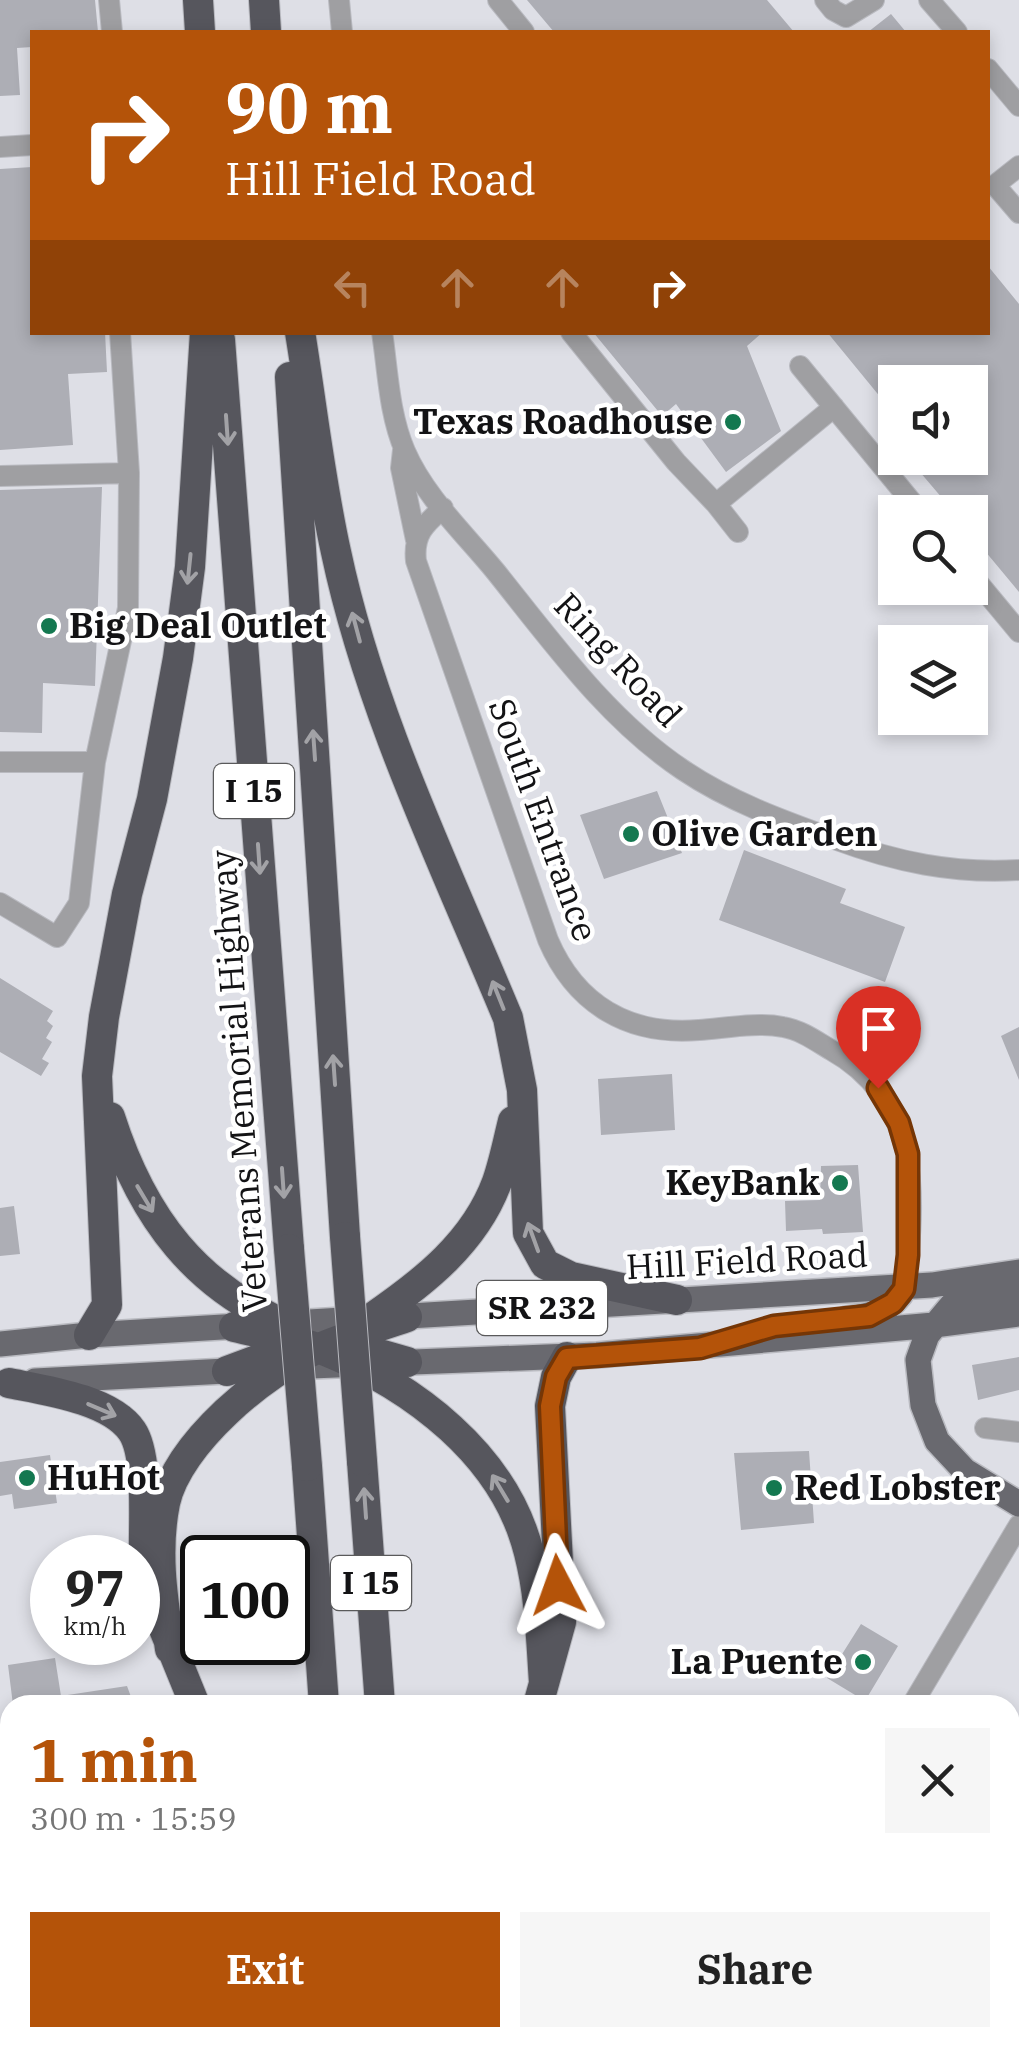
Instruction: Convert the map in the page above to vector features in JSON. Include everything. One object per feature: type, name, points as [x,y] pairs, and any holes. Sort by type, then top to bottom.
[{"type":"highway","points":[[198,0],[200,30]]},
{"type":"highway","points":[[264,0],[266,30]]},
{"type":"highway","points":[[89,1335],[106,1305],[97,1076],[104,1017],[128,894],[152,799],[178,658],[190,567],[204,335]]},
{"type":"highway","name":"Veterans Memorial Highway","points":[[219,335],[323,1695]]},
{"type":"highway","name":"I 15","points":[[287,335],[345,1237],[379,1695]]},
{"type":"highway","points":[[300,335],[336,552],[361,644],[391,735],[508,1018],[522,1090],[528,1233],[545,1264],[571,1277],[676,1300]]},
{"type":"highway","points":[[97,1076],[125,1162],[144,1200],[196,1268],[314,1347],[400,1392],[450,1428],[479,1457],[502,1490],[530,1554],[540,1611],[541,1694]]},
{"type":"highway","points":[[170,1649],[159,1568],[166,1501],[189,1451],[214,1426],[314,1347],[371,1318],[421,1284],[475,1224],[496,1183],[522,1090]]},
{"type":"highway","points":[[228,1371],[407,1316]]},
{"type":"highway","points":[[234,1326],[314,1347],[407,1362]]},
{"type":"highway","points":[[541,1694],[561,1622],[550,1406],[556,1377],[567,1358]]},
{"type":"highway","points":[[4,1383],[62,1394],[98,1407],[119,1417],[134,1433],[140,1456],[145,1570],[170,1649],[191,1695]]},
{"type":"main road","name":"Hill Field Road","points":[[371,1318],[904,1287],[1019,1272]]},
{"type":"main road","points":[[700,1348],[774,1326],[869,1316],[893,1303],[904,1287]]},
{"type":"main road","points":[[1019,1292],[952,1305],[932,1329],[918,1360],[923,1405],[934,1435],[964,1471],[1019,1504]]},
{"type":"main road","name":"SR 232","points":[[407,1362],[567,1358],[700,1348],[932,1329],[1019,1314]]},
{"type":"main road","points":[[0,1344],[234,1326]]},
{"type":"main road","points":[[4,1383],[228,1371]]},
{"type":"street","points":[[110,0],[112,30]]},
{"type":"street","points":[[339,0],[342,30]]},
{"type":"street","points":[[498,0],[522,30]]},
{"type":"street","points":[[825,0],[846,17],[874,0]]},
{"type":"street","points":[[929,0],[955,30]]},
{"type":"street","points":[[990,71],[1019,106]]},
{"type":"street","points":[[0,147],[30,146]]},
{"type":"street","points":[[1019,166],[995,185],[1019,213]]},
{"type":"street","points":[[0,903],[57,937],[79,902],[95,762],[128,608],[129,473],[120,335]]},
{"type":"street","name":"Ring Road","points":[[382,335],[389,392],[404,448],[424,484],[607,705],[642,738],[682,770],[727,796],[776,818],[898,861],[969,872],[1019,870]]},
{"type":"street","points":[[573,335],[738,532]]},
{"type":"street","points":[[800,366],[906,495]]},
{"type":"street","points":[[716,504],[834,407]]},
{"type":"street","name":"South Entrance","points":[[404,448],[401,468],[420,572],[548,940],[562,969],[594,1003],[639,1026],[671,1032],[786,1027],[814,1039],[866,1074],[895,1115],[907,1146],[909,1232],[904,1287]]},
{"type":"street","points":[[0,476],[129,473]]},
{"type":"street","points":[[416,540],[424,525],[444,508]]},
{"type":"street","points":[[988,595],[1019,632]]},
{"type":"street","points":[[0,762],[95,762]]},
{"type":"street","points":[[985,1428],[1019,1432]]},
{"type":"street","points":[[918,1695],[1019,1525]]},
{"type":"building","points":[[0,0],[95,0],[98,30],[30,30],[30,47],[17,48],[20,95],[0,96]]},
{"type":"building","points":[[527,0],[767,0],[792,30],[552,30]]},
{"type":"building","points":[[891,14],[904,30],[871,30]]},
{"type":"building","points":[[30,167],[30,335],[105,335],[107,372],[68,374],[73,445],[0,450],[0,169]]},
{"type":"building","points":[[990,268],[1019,304],[1019,592],[988,555],[988,495],[940,495],[922,475],[988,475],[988,365],[878,365],[878,394],[829,335],[990,335]]},
{"type":"building","points":[[595,335],[760,335],[747,346],[781,431],[726,472],[676,404],[662,416]]},
{"type":"building","points":[[102,487],[95,686],[43,683],[42,733],[0,732],[0,490]]},
{"type":"building","name":"Olive Garden","points":[[657,791],[682,853],[604,879],[580,815]]},
{"type":"building","points":[[744,850],[846,889],[840,903],[905,927],[885,982],[719,920]]},
{"type":"building","points":[[0,978],[53,1011],[47,1021],[53,1026],[46,1038],[52,1042],[42,1059],[49,1063],[41,1076],[0,1052]]},
{"type":"building","points":[[1019,1027],[1019,1080],[1001,1036]]},
{"type":"building","points":[[672,1074],[675,1130],[601,1135],[598,1079]]},
{"type":"building","name":"KeyBank","points":[[858,1165],[863,1232],[786,1231],[785,1201],[820,1200],[821,1166]]},
{"type":"building","points":[[14,1206],[20,1254],[0,1256],[0,1208]]},
{"type":"building","points":[[1019,1357],[1019,1390],[978,1400],[972,1365]]},
{"type":"building","name":"Red Lobster","points":[[809,1451],[814,1523],[741,1530],[734,1453]]},
{"type":"building","name":"HuHot","points":[[50,1455],[57,1503],[14,1509],[12,1494],[0,1496],[0,1462]]},
{"type":"building","name":"La Puente","points":[[861,1624],[898,1646],[869,1695],[855,1695],[827,1678]]},
{"type":"building","points":[[30,1662],[30,1665],[56,1665],[61,1695],[12,1695],[8,1665]]},
{"type":"building","points":[[127,1686],[130,1695],[68,1695]]},
{"type":"place","name":"Texas Roadhouse","points":[[733,422]]},
{"type":"place","name":"Big Deal Outlet","points":[[49,626]]},
{"type":"place","name":"Olive Garden","points":[[631,834]]},
{"type":"place","name":"KeyBank","points":[[840,1183]]},
{"type":"place","name":"HuHot","points":[[27,1478]]},
{"type":"place","name":"Red Lobster","points":[[774,1488]]},
{"type":"place","name":"La Puente","points":[[863,1662]]},
{"type":"route","points":[[558,1585],[550,1406],[556,1377],[567,1358],[700,1348],[774,1326],[869,1316],[888,1307],[903,1291],[908,1255],[908,1154],[899,1123],[878,1088]]}]
